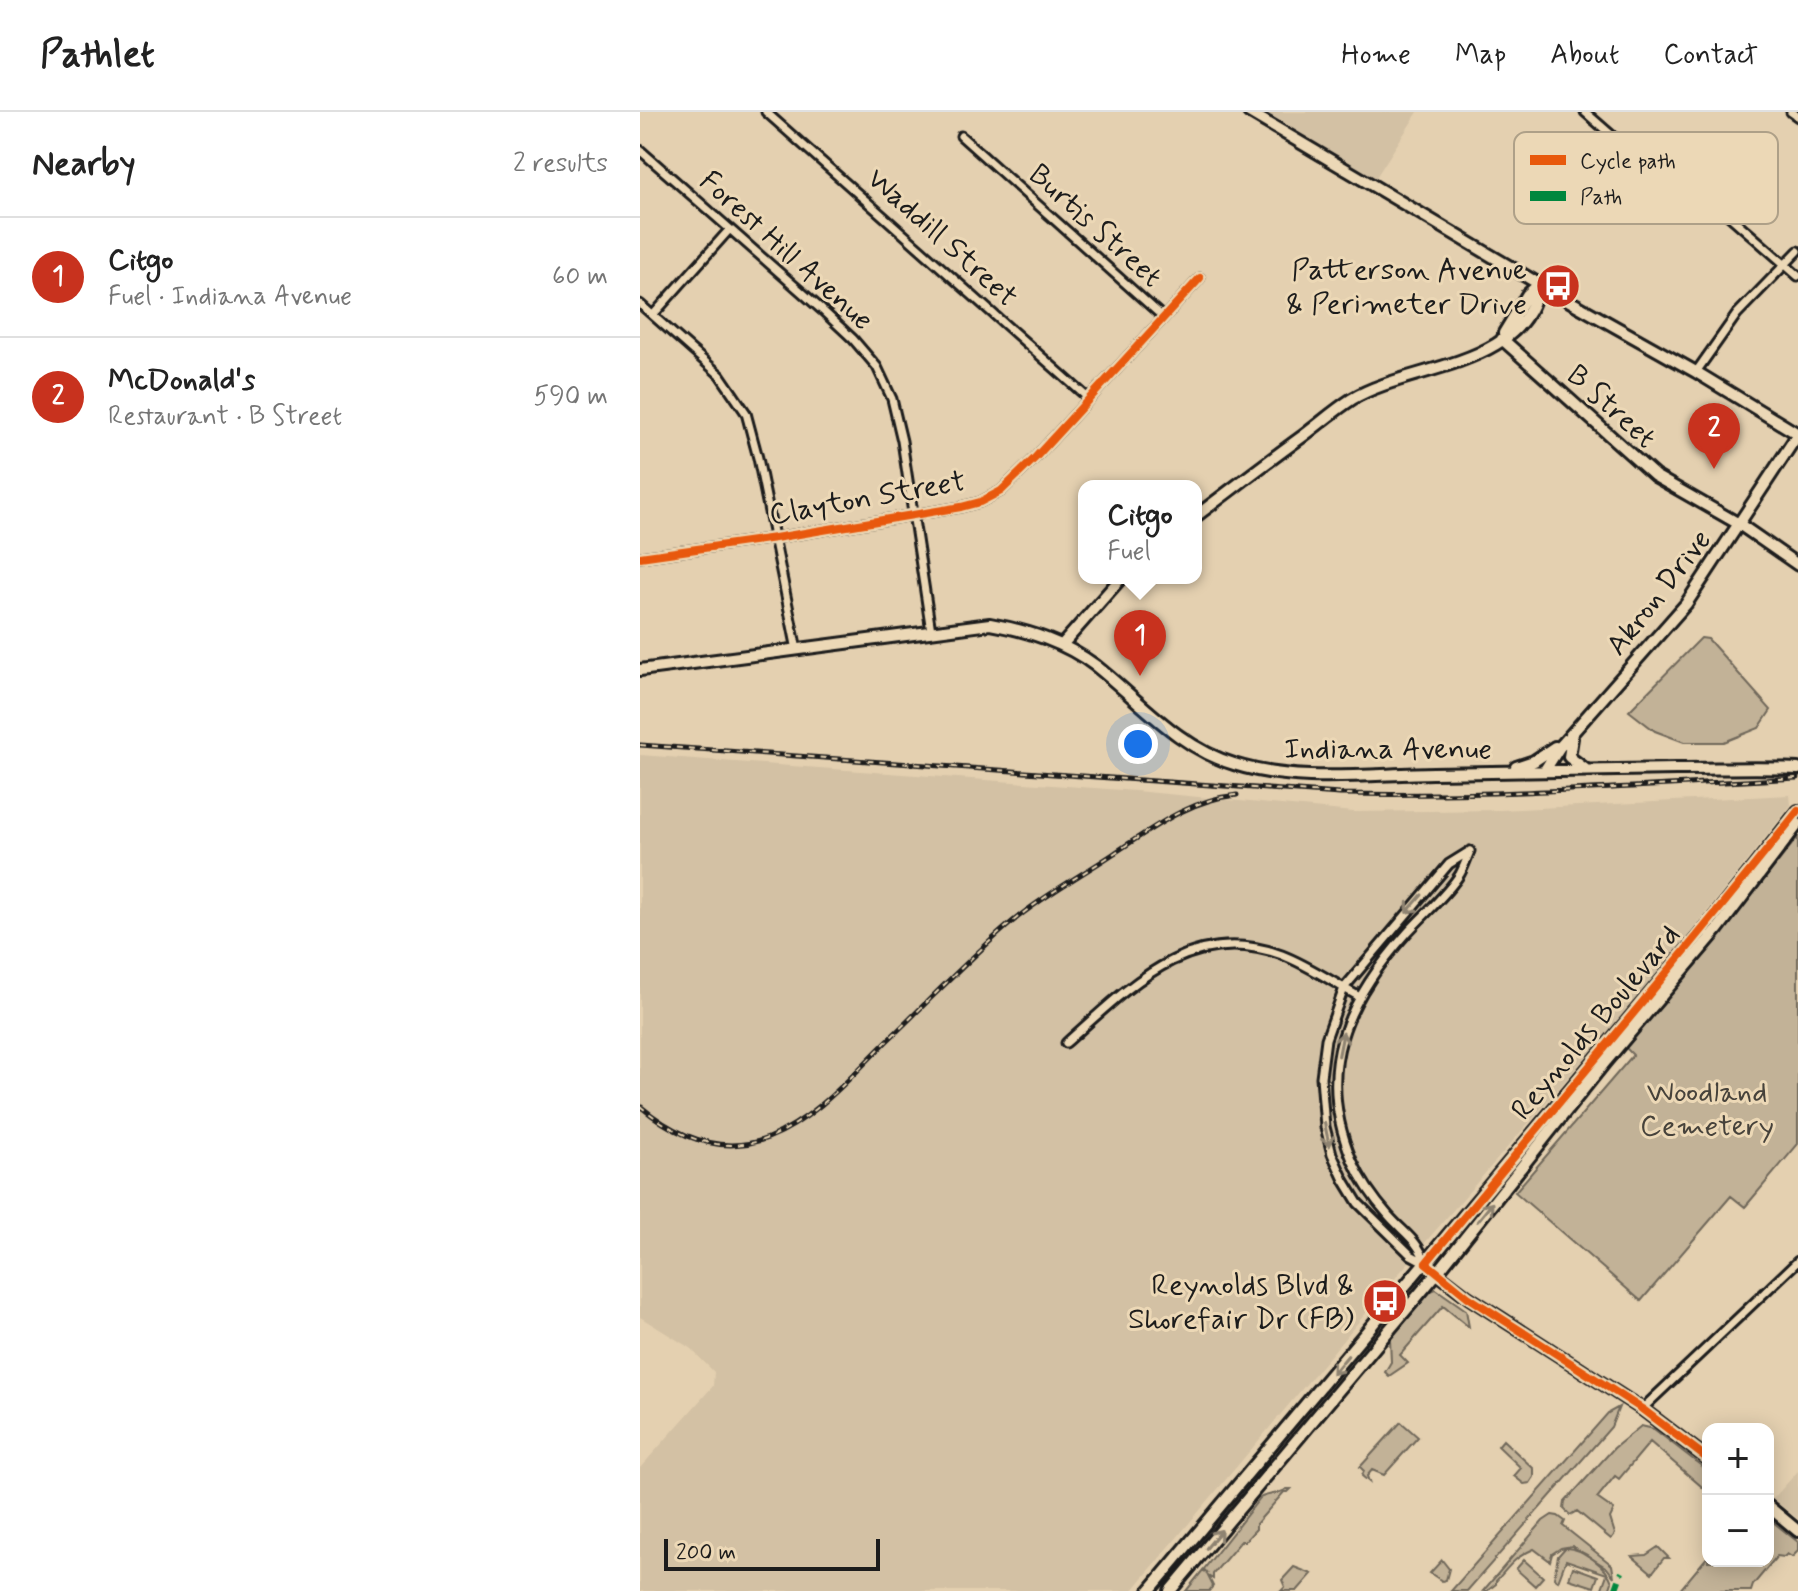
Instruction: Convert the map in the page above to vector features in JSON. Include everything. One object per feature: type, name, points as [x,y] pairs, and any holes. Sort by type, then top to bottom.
[{"type":"main road","points":[[1249,112],[1798,434]]},
{"type":"main road","points":[[1202,512],[1352,399],[1384,384],[1460,362],[1502,339],[1527,314],[1536,299],[1539,284]]},
{"type":"main road","name":"B Street","points":[[1502,339],[1655,476],[1739,524]]},
{"type":"main road","name":"Akron Drive","points":[[1545,770],[1570,736],[1686,604],[1798,434]]},
{"type":"main road","points":[[1739,524],[1798,565]]},
{"type":"main road","points":[[1062,645],[1116,584]]},
{"type":"main road","name":"Indiana Avenue","points":[[640,670],[990,624],[1027,630],[1062,645],[1093,664],[1188,742],[1231,764],[1270,773],[1311,776],[1545,770],[1798,769]]},
{"type":"main road","points":[[1570,736],[1569,757],[1587,770]]},
{"type":"main road","points":[[1496,771],[1531,763],[1570,736]]},
{"type":"main road","name":"Reynolds Boulevard","points":[[1149,1591],[1707,926],[1798,811]]},
{"type":"main road","name":"Reynolds Boulevard","points":[[1170,1591],[1437,1273],[1606,1061],[1718,929],[1798,824]]},
{"type":"main road","points":[[1426,1263],[1468,1297],[1642,1409],[1702,1454]]},
{"type":"main road","points":[[1774,1511],[1798,1531]]},
{"type":"street","name":"Waddill Street","points":[[766,112],[1088,398]]},
{"type":"street","points":[[1585,112],[1608,132]]},
{"type":"street","points":[[1791,112],[1798,117]]},
{"type":"street","name":"Burtis Street","points":[[961,136],[1163,317]]},
{"type":"street","name":"Forest Hill Avenue","points":[[640,150],[853,339],[877,367],[897,415],[931,631]]},
{"type":"street","points":[[1738,224],[1798,276]]},
{"type":"street","points":[[653,315],[729,230]]},
{"type":"street","points":[[1696,372],[1737,314],[1798,251]]},
{"type":"street","name":"Clayton Street","points":[[640,557],[912,516],[989,498],[1001,491],[1034,459],[1200,278]]},
{"type":"street","points":[[640,304],[720,375],[740,401],[751,429],[797,650]]},
{"type":"street","points":[[1470,851],[1460,874],[1392,950],[1358,996],[1348,1017],[1339,1056],[1337,1098],[1345,1141],[1353,1162],[1375,1200],[1419,1246],[1426,1263],[1411,1255],[1358,1203],[1332,1154],[1321,1100],[1321,1077],[1326,1039],[1344,988],[1449,864],[1470,851]]},
{"type":"street","points":[[1066,1043],[1149,972],[1180,955],[1205,949],[1235,945],[1265,950],[1284,956],[1358,996]]},
{"type":"street","points":[[1642,1409],[1798,1261]]},
{"type":"shaded area","points":[[1249,112],[1418,112],[1371,185]]},
{"type":"shaded area","points":[[640,755],[1136,791],[1353,812],[1500,810],[1790,795],[1791,805],[1655,977],[1429,1238],[1132,1591],[640,1591],[640,1468],[713,1386],[714,1372],[690,1348],[640,1317]]},
{"type":"shaded area","points":[[1798,1471],[1798,1519],[1774,1498]]},
{"type":"green space","points":[[1701,638],[1708,639],[1771,710],[1759,728],[1724,742],[1684,742],[1655,731],[1629,711]]},
{"type":"green space","name":"Woodland Cemetery","points":[[1798,837],[1798,1144],[1745,1207],[1731,1196],[1641,1301],[1515,1192],[1633,1055],[1625,1047],[1718,938]]},
{"type":"green space","points":[[1436,1289],[1466,1310],[1469,1327],[1443,1306],[1400,1355],[1408,1363],[1389,1376],[1385,1372],[1391,1362],[1390,1339]]},
{"type":"green space","points":[[1619,1407],[1611,1427],[1467,1591],[1451,1591],[1608,1413]]},
{"type":"green space","points":[[1401,1422],[1418,1437],[1384,1475],[1372,1470],[1367,1476],[1369,1482],[1362,1476],[1364,1471],[1360,1467]]},
{"type":"green space","points":[[1641,1426],[1654,1429],[1702,1466],[1702,1487],[1650,1442],[1619,1479],[1615,1476],[1597,1498],[1614,1510],[1610,1518],[1615,1534],[1611,1539],[1577,1511],[1570,1515],[1564,1509],[1565,1502],[1614,1448]]},
{"type":"green space","points":[[1503,1440],[1534,1469],[1530,1483],[1524,1484],[1514,1476],[1521,1468],[1498,1446]]},
{"type":"green space","points":[[1291,1489],[1284,1492],[1256,1524],[1256,1529],[1245,1541],[1241,1541],[1213,1574],[1213,1579],[1208,1576],[1213,1586],[1209,1591],[1186,1591],[1203,1570],[1208,1574],[1204,1569],[1260,1498]]},
{"type":"green space","points":[[1552,1515],[1565,1521],[1563,1526],[1612,1565],[1614,1577],[1607,1568],[1572,1546],[1552,1554],[1550,1561],[1534,1549],[1517,1558],[1496,1584],[1483,1591],[1543,1521]]},
{"type":"green space","points":[[1774,1523],[1798,1542],[1798,1551],[1792,1557],[1787,1554],[1774,1560]]},
{"type":"green space","points":[[1658,1547],[1669,1558],[1664,1558],[1652,1573],[1632,1556],[1646,1555]]},
{"type":"green space","points":[[1565,1548],[1579,1551],[1600,1565],[1610,1576],[1609,1591],[1601,1591],[1607,1574],[1566,1560],[1558,1581],[1554,1578],[1558,1556]]},
{"type":"green space","points":[[1442,1560],[1449,1569],[1446,1580],[1442,1581],[1430,1573]]},
{"type":"green space","points":[[1524,1560],[1543,1577],[1535,1586],[1516,1569]]},
{"type":"green space","points":[[1702,1563],[1702,1567],[1768,1567],[1751,1591],[1679,1591]]},
{"type":"green space","points":[[1294,1567],[1312,1574],[1297,1591],[1281,1591],[1285,1587],[1282,1580]]},
{"type":"green space","points":[[1573,1567],[1598,1576],[1594,1587],[1569,1579]]},
{"type":"railway","points":[[640,745],[1340,794],[1512,792],[1798,778]]},
{"type":"railway","points":[[640,1106],[669,1127],[716,1144],[750,1143],[786,1130],[818,1108],[965,965],[1024,913],[1157,825],[1187,809],[1237,795]]},
{"type":"marked path","points":[[1615,1591],[1622,1572]]},
{"type":"cycle path","points":[[640,557],[775,538],[980,502],[1001,491],[1034,459],[1200,278]]},
{"type":"cycle path","points":[[1702,1454],[1642,1409],[1468,1297],[1426,1263],[1798,811]]},
{"type":"place","name":"Patterson Avenue & Perimeter Drive","points":[[1558,286]]},
{"type":"place","name":"McDonald's","points":[[1714,469]]},
{"type":"place","name":"Citgo","points":[[1140,676]]},
{"type":"place","name":"Reynolds Blvd & Shorefair Dr (FB)","points":[[1385,1301]]}]
